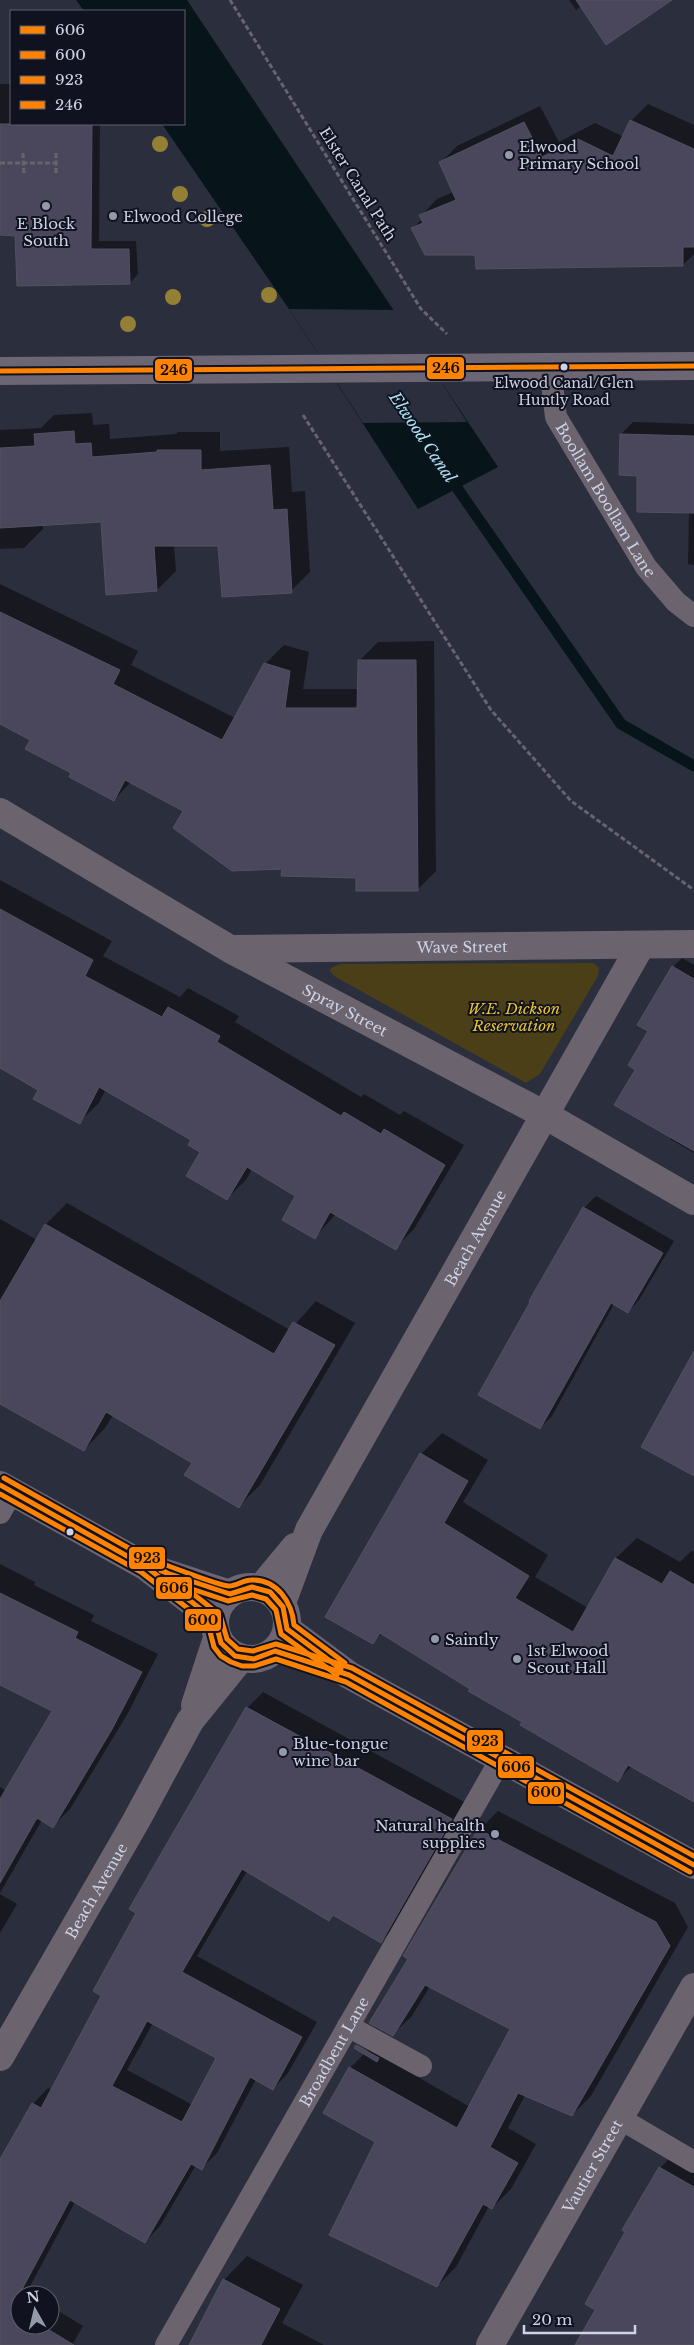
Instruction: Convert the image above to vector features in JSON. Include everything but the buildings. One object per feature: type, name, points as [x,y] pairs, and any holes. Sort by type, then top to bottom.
[{"type":"street","points":[[0,370],[694,366]]},
{"type":"street","name":"Spray Street","points":[[0,812],[230,949],[545,1115],[694,1201]]},
{"type":"street","name":"Wave Street","points":[[230,949],[694,944]]},
{"type":"street","name":"Beach Avenue","points":[[271,1596],[640,945]]},
{"type":"street","points":[[4,1497],[145,1566],[230,1594]]},
{"type":"street","points":[[145,1566],[216,1629],[231,1654],[241,1658],[253,1660],[265,1658],[281,1640],[286,1612],[271,1596],[245,1587],[230,1594],[217,1610],[216,1629]]},
{"type":"street","name":"Beach Avenue","points":[[190,1721],[216,1629]]},
{"type":"street","points":[[281,1640],[349,1675],[694,1865]]},
{"type":"street","name":"Beach Avenue","points":[[0,2057],[136,1821],[190,1721],[241,1658]]},
{"type":"street","name":"Vautier Street","points":[[490,2345],[694,1987]]},
{"type":"lane","name":"Boollam Boollam Lane","points":[[550,368],[556,417],[646,566],[676,602],[694,616]]},
{"type":"lane","name":"Broadbent Lane","points":[[166,2345],[501,1759]]},
{"type":"lane","points":[[348,2026],[421,2066]]},
{"type":"lane","points":[[619,2118],[694,2162]]},
{"type":"path","name":"Elster Canal Path","points":[[230,0],[421,309],[482,368]]},
{"type":"path","points":[[23,153],[24,175]]},
{"type":"path","points":[[56,153],[56,175]]},
{"type":"path","points":[[0,163],[56,163]]},
{"type":"path","points":[[303,415],[491,710],[571,801],[694,890]]},
{"type":"green space","name":"W.E. Dickson Reservation","points":[[593,963],[599,967],[598,976],[540,1074],[526,1083],[334,976],[330,971],[331,968],[340,964]]},
{"type":"water","points":[[76,0],[187,0],[498,467],[418,509],[289,309],[163,125],[185,125],[185,10],[83,10]]},
{"type":"pier","points":[[289,309],[395,310],[467,422],[363,423]]},
{"type":"waterway","name":"Elwood Canal","points":[[455,485],[621,724],[694,766]]},
{"type":"transit line","name":"246","points":[[0,371],[694,366]]},
{"type":"transit line","name":"923","points":[[4,1478],[150,1560],[220,1615],[227,1639],[238,1649],[253,1651],[276,1644],[352,1668],[694,1856]]},
{"type":"transit line","name":"606","points":[[0,1485],[145,1566],[215,1620],[221,1643],[235,1656],[254,1659],[275,1651],[349,1675],[694,1865]]},
{"type":"transit line","name":"600","points":[[0,1494],[141,1572],[208,1624],[214,1647],[221,1656],[231,1662],[242,1666],[254,1666],[276,1659],[346,1682],[690,1872]]},
{"type":"transit line","name":"923","points":[[163,1564],[229,1586],[251,1580],[268,1583],[276,1588],[286,1600],[293,1616],[294,1625],[345,1663]]},
{"type":"transit line","name":"606","points":[[161,1571],[230,1594],[252,1587],[270,1592],[283,1607],[287,1629],[341,1669]]},
{"type":"transit line","name":"600","points":[[159,1578],[228,1601],[252,1595],[266,1599],[276,1610],[281,1634],[337,1675]]},
{"type":"place","name":"Elwood Primary School","points":[[509,155]]},
{"type":"place","name":"E Block South","points":[[46,206]]},
{"type":"place","name":"Elwood College","points":[[113,216]]},
{"type":"place","name":"Elwood Canal/Glen Huntly Road","points":[[564,367]]},
{"type":"place","name":"Saintly","points":[[435,1639]]},
{"type":"place","name":"1st Elwood Scout Hall","points":[[517,1659]]},
{"type":"place","name":"Blue-tongue wine bar","points":[[283,1752]]},
{"type":"place","name":"Natural health supplies","points":[[495,1834]]}]
